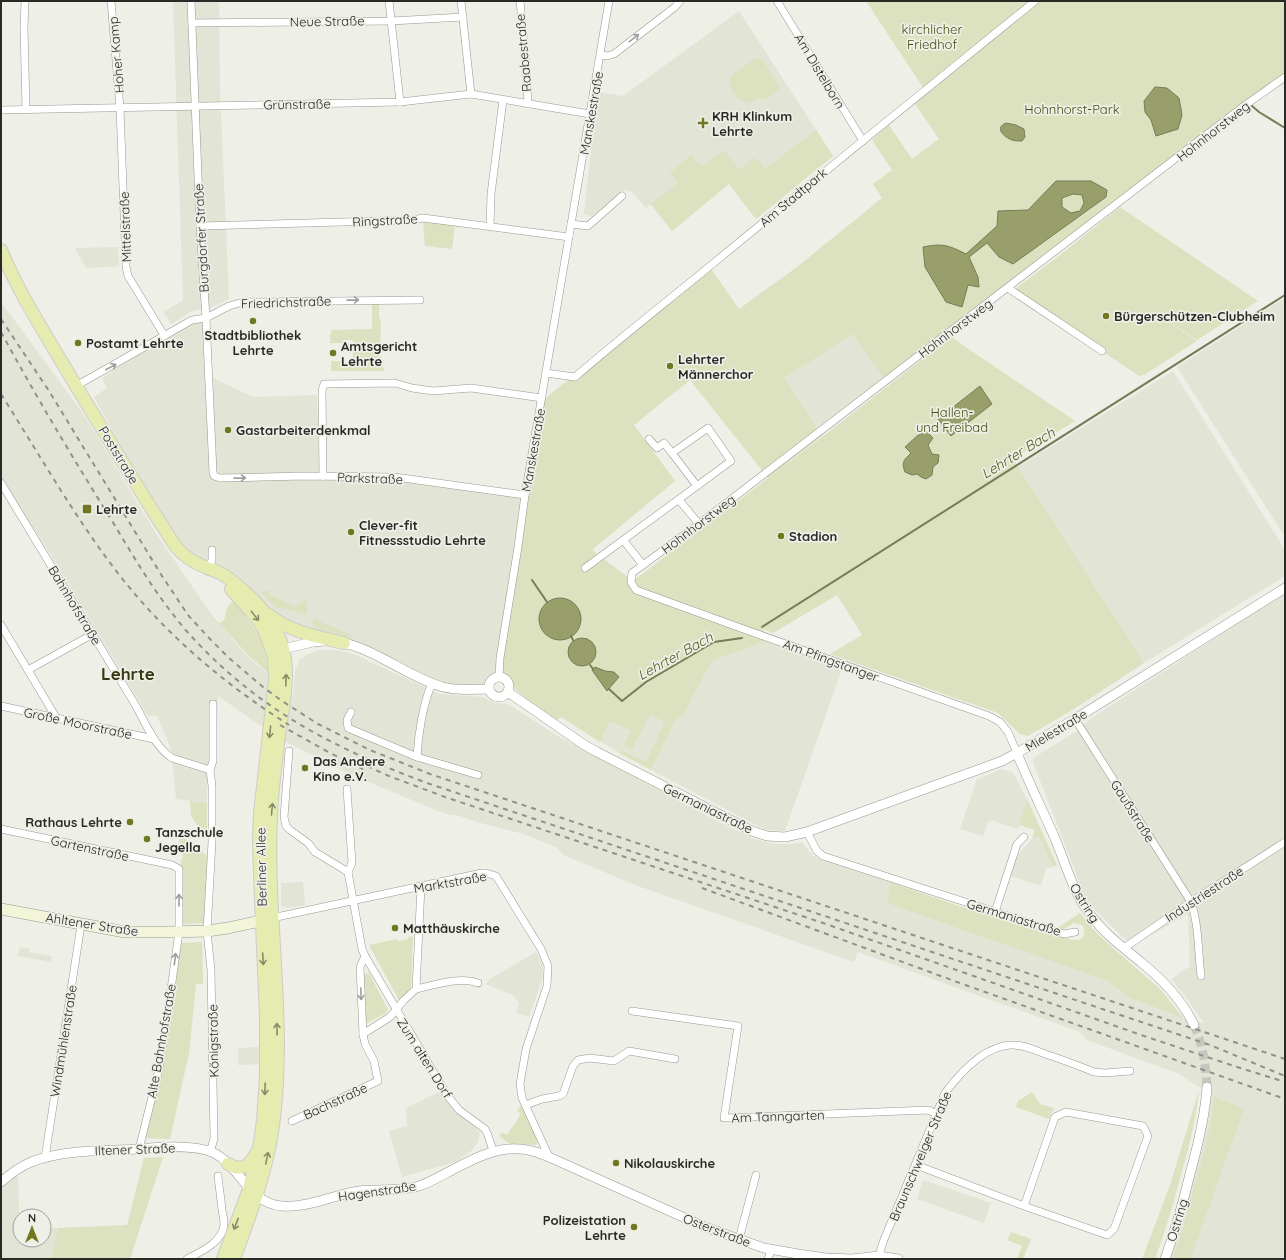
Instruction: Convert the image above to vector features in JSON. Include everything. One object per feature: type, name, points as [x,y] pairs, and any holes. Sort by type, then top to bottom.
[{"type":"main road","name":"Poststraße","points":[[1,250],[30,308],[127,470],[176,547],[190,560],[222,574],[264,610],[275,628],[278,650]]},
{"type":"main road","name":"Berliner Allee","points":[[208,569],[215,577],[237,595],[256,617],[278,650],[286,666],[285,689],[271,814],[270,881],[267,919],[265,1096],[253,1193]]},
{"type":"main road","points":[[264,610],[279,622],[294,630],[344,643]]},
{"type":"main road","name":"Ahltener Straße","points":[[1,909],[125,932],[208,931]]},
{"type":"main road","name":"Berliner Allee","points":[[253,1193],[267,1159],[274,1120],[276,1095],[276,973],[267,919]]},
{"type":"main road","name":"Marktstraße","points":[[208,931],[267,919]]},
{"type":"main road","points":[[228,1164],[241,1168],[248,1165],[253,1160],[260,1143]]},
{"type":"main road","points":[[223,1259],[253,1193]]},
{"type":"main road","points":[[234,1259],[253,1193]]},
{"type":"street","points":[[25,1],[24,28],[26,110]]},
{"type":"street","name":"Hoher Kamp","points":[[111,1],[120,108]]},
{"type":"street","name":"Burgdorfer Straße","points":[[191,1],[200,226],[214,476]]},
{"type":"street","points":[[389,1],[400,102]]},
{"type":"street","points":[[461,1],[471,94]]},
{"type":"street","name":"Raabestraße","points":[[520,1],[528,104]]},
{"type":"street","name":"Manskestraße","points":[[499,677],[500,658],[546,372],[609,1]]},
{"type":"street","points":[[600,55],[607,56],[614,54],[680,1]]},
{"type":"street","name":"Am Distelborn","points":[[777,1],[863,141]]},
{"type":"street","name":"Am Stadtpark","points":[[546,372],[575,377],[1035,1]]},
{"type":"street","name":"Neue Straße","points":[[192,23],[391,21],[463,17]]},
{"type":"street","name":"Hohnhorstweg","points":[[632,582],[632,573],[643,566],[697,522],[1008,288],[1244,106],[1285,77]]},
{"type":"street","name":"Grünstraße","points":[[1,110],[400,102],[471,94],[590,114]]},
{"type":"street","points":[[490,226],[491,194],[503,100]]},
{"type":"street","name":"Mittelstraße","points":[[120,108],[126,266],[128,276],[164,335]]},
{"type":"street","points":[[571,224],[588,226],[622,196]]},
{"type":"street","name":"Ringstraße","points":[[200,226],[405,220],[423,218],[569,236]]},
{"type":"street","points":[[1008,288],[1102,351]]},
{"type":"street","name":"Friedrichstraße","points":[[76,386],[192,320],[206,318],[229,306],[243,302],[420,300]]},
{"type":"street","points":[[323,476],[322,391],[324,384],[395,383],[412,388],[432,391],[471,388],[542,398]]},
{"type":"street","points":[[585,568],[624,541],[731,461],[708,428],[672,453]]},
{"type":"street","points":[[649,439],[658,448],[664,443],[697,486]]},
{"type":"street","name":"Parkstraße","points":[[214,476],[220,478],[323,476],[395,477],[526,495]]},
{"type":"street","name":"Bahnhofstraße","points":[[1,483],[136,706],[154,740],[168,756],[210,770]]},
{"type":"street","points":[[679,500],[697,522]]},
{"type":"street","points":[[624,541],[643,566]]},
{"type":"street","points":[[208,569],[212,560],[212,550]]},
{"type":"street","name":"Am Pfingstanger","points":[[632,582],[636,590],[989,716],[1000,722],[1008,732],[1017,753]]},
{"type":"street","name":"Mielestraße","points":[[806,832],[995,763],[1017,753],[1075,719],[1285,588]]},
{"type":"street","points":[[1,625],[57,719]]},
{"type":"street","points":[[28,670],[93,634]]},
{"type":"street","points":[[278,650],[320,641],[344,643],[362,649],[445,688],[489,689]]},
{"type":"street","points":[[496,677],[499,677],[505,678],[509,684],[508,692],[504,696],[498,697],[492,694],[489,689],[491,681],[496,677]]},
{"type":"street","points":[[417,757],[424,706],[432,683]]},
{"type":"street","name":"Germaniastraße","points":[[508,692],[594,750],[752,831],[767,836],[785,837],[806,832],[817,851],[823,856],[1064,934],[1075,932]]},
{"type":"street","points":[[208,931],[212,842],[212,786],[210,770],[213,761],[213,704]]},
{"type":"street","name":"Große Moorstraße","points":[[1,706],[154,740]]},
{"type":"street","points":[[351,712],[347,720],[348,728],[417,757],[478,775]]},
{"type":"street","name":"Gaußstraße","points":[[1075,719],[1191,902],[1196,923],[1201,976]]},
{"type":"street","points":[[289,751],[284,817],[286,826],[308,843],[319,855],[348,872]]},
{"type":"street","name":"Ostring","points":[[1017,753],[1054,837],[1068,874],[1087,910],[1098,925],[1168,986],[1183,1005],[1194,1025]]},
{"type":"street","points":[[347,789],[352,863],[348,872],[362,949],[365,956],[360,967],[363,1034],[390,1017],[416,989],[462,980],[470,980],[478,983]]},
{"type":"street","name":"Gartenstraße","points":[[1,829],[172,865],[179,869]]},
{"type":"street","points":[[995,912],[1018,844],[1024,837]]},
{"type":"street","name":"Industriestraße","points":[[1124,948],[1191,902],[1285,842]]},
{"type":"street","name":"Alte Bahnhofstraße","points":[[139,1148],[158,1073],[168,1010],[179,932],[179,869]]},
{"type":"street","name":"Marktstraße","points":[[267,919],[486,873],[496,876],[541,949],[548,966],[547,986],[526,1049],[520,1084],[522,1098],[549,1157]]},
{"type":"street","points":[[416,989],[421,887]]},
{"type":"street","name":"Windmühlenstraße","points":[[45,1158],[81,925]]},
{"type":"street","name":"Königstraße","points":[[208,931],[211,970],[214,1139],[210,1152]]},
{"type":"street","name":"Zum alten Dorf","points":[[365,956],[447,1096],[459,1110],[485,1129],[493,1151]]},
{"type":"street","name":"Am Tanngarten","points":[[632,1011],[738,1026],[724,1118],[929,1110],[936,1114]]},
{"type":"street","name":"Bachstraße","points":[[292,1121],[378,1081],[374,1061],[365,1044],[363,1034]]},
{"type":"street","name":"Braunschweiger Straße","points":[[879,1256],[945,1093],[959,1074],[980,1056],[998,1047],[1011,1044],[1028,1047],[1094,1072],[1105,1073],[1130,1071]]},
{"type":"street","points":[[526,1105],[563,1094],[573,1066],[578,1060],[590,1058],[614,1061],[629,1051],[675,1059]]},
{"type":"street","name":"Ostring","points":[[1165,1259],[1177,1222],[1199,1141],[1206,1107],[1207,1087]]},
{"type":"street","points":[[916,1165],[1024,1206],[1108,1235],[1114,1229],[1148,1136],[1143,1126],[1066,1112],[1055,1117],[1024,1206]]},
{"type":"street","name":"Iltener Straße","points":[[1,1182],[18,1168],[32,1162],[78,1152],[155,1147],[188,1148],[202,1149],[220,1157],[253,1193]]},
{"type":"street","name":"Hagenstraße","points":[[253,1193],[275,1205],[298,1205],[359,1191],[413,1187],[437,1178],[481,1156],[503,1149],[521,1149],[549,1157]]},
{"type":"street","name":"Osterstraße","points":[[549,1157],[705,1227],[771,1250],[826,1258],[879,1256],[896,1258]]},
{"type":"street","points":[[186,1259],[201,1252],[218,1238],[224,1225],[218,1176]]},
{"type":"street","points":[[739,1239],[756,1176]]},
{"type":"street","points":[[768,1259],[771,1250]]},
{"type":"street","points":[[201,1252],[205,1259]]},
{"type":"shaded area","points":[[173,1],[219,1],[220,92],[229,299],[210,308],[192,311],[171,324],[164,312],[183,300]]},
{"type":"shaded area","name":"KRH Klinkum Lehrte","points":[[739,11],[833,156],[756,219],[729,184],[672,231],[651,205],[646,208],[631,191],[625,190],[592,216],[584,214],[597,92],[623,96]]},
{"type":"shaded area","points":[[1155,87],[1167,88],[1179,98],[1182,115],[1178,129],[1156,136],[1151,120],[1145,112],[1144,101]]},
{"type":"shaded area","points":[[1006,123],[1016,125],[1024,129],[1025,137],[1022,141],[1012,140],[1003,135],[1001,127]]},
{"type":"shaded area","points":[[1056,181],[1091,181],[1107,190],[1106,197],[1013,264],[999,257],[987,243],[969,257],[978,277],[979,287],[968,285],[962,307],[946,302],[925,267],[923,247],[941,245],[966,254],[997,226],[998,211],[1028,210]],"holes":[[[1073,194],[1082,195],[1084,203],[1080,211],[1071,213],[1062,207],[1062,198]]]},
{"type":"shaded area","points":[[118,247],[119,266],[86,268],[75,248]]},
{"type":"shaded area","points":[[1285,298],[1285,537],[1177,367]]},
{"type":"shaded area","points":[[1,302],[85,416],[155,532],[211,614],[247,656],[293,695],[295,672],[299,660],[308,654],[319,650],[337,650],[356,655],[439,694],[483,697],[495,703],[508,704],[556,735],[717,821],[757,840],[776,844],[793,844],[802,842],[813,856],[890,882],[887,902],[1108,981],[1128,997],[1184,1019],[1204,1023],[1171,979],[1190,966],[1188,914],[1132,946],[1087,902],[1033,762],[1033,758],[1077,731],[1090,719],[1285,593],[1285,1259],[1162,1259],[1199,1142],[1207,1092],[1179,1074],[1087,1040],[1080,1032],[858,952],[854,962],[638,886],[563,855],[556,847],[524,834],[456,815],[443,813],[361,779],[288,743],[218,696],[217,730],[207,779],[207,803],[176,799],[171,748],[157,716],[148,716],[49,552],[1,478]]},
{"type":"shaded area","points":[[204,320],[207,375],[253,397],[317,395],[319,475],[392,476],[528,498],[501,672],[495,672],[485,686],[456,687],[431,680],[364,645],[300,634],[188,553],[165,522],[133,469],[94,397],[107,388],[102,378],[190,321]]},
{"type":"shaded area","points":[[852,334],[886,381],[819,431],[784,378]]},
{"type":"shaded area","points":[[1173,371],[1285,550],[1285,576],[1144,663],[1018,467]]},
{"type":"shaded area","points":[[980,386],[992,404],[951,436],[938,419]]},
{"type":"shaded area","points":[[926,431],[933,438],[928,445],[932,454],[939,455],[938,463],[933,467],[932,475],[926,479],[917,474],[912,475],[905,472],[903,463],[911,453],[905,447],[917,436]]},
{"type":"shaded area","points":[[560,598],[575,604],[581,619],[575,634],[560,640],[545,634],[539,619],[545,604]]},
{"type":"shaded area","points":[[582,638],[588,639],[592,642],[595,646],[595,658],[592,662],[588,665],[582,666],[576,665],[572,662],[569,658],[568,652],[569,646],[572,642],[576,639]]},
{"type":"shaded area","points":[[766,641],[842,669],[785,831],[769,830],[760,827],[651,770],[675,721],[683,715],[712,661]]},
{"type":"shaded area","points":[[595,667],[605,671],[614,672],[619,677],[607,691],[592,670]]},
{"type":"shaded area","points":[[650,715],[666,722],[646,762],[621,750],[619,753],[600,741],[610,721],[632,731]]},
{"type":"shaded area","points":[[1002,769],[1013,773],[1027,799],[1018,829],[991,820],[990,823],[988,822],[983,836],[960,829],[977,779]]},
{"type":"shaded area","points":[[1039,836],[1053,867],[1046,869],[1041,886],[1011,876],[1017,855],[1032,839]]},
{"type":"shaded area","points":[[303,882],[305,905],[288,908],[281,906],[281,883]]},
{"type":"shaded area","points":[[20,947],[29,949],[29,952],[52,956],[50,962],[18,956]]},
{"type":"shaded area","points":[[536,952],[543,967],[542,980],[529,1017],[516,1013],[519,1003],[514,996],[486,984],[490,979]]},
{"type":"shaded area","points":[[261,1047],[261,1064],[238,1065],[238,1048]]},
{"type":"shaded area","points":[[441,1091],[457,1112],[473,1125],[480,1134],[477,1144],[471,1151],[455,1162],[402,1177],[389,1131],[407,1126],[406,1108]]},
{"type":"shaded area","points":[[18,1173],[19,1208],[12,1208],[12,1248],[52,1248],[52,1228],[58,1228],[51,1259],[1,1259],[1,1188]]},
{"type":"shaded area","points":[[923,1180],[991,1203],[984,1223],[917,1199]]},
{"type":"green space","name":"kirchlicher Friedhof","points":[[866,1],[1031,1],[924,89]]},
{"type":"green space","points":[[1040,1],[1285,1],[1285,75],[886,381],[852,334],[784,378],[823,435],[768,478],[690,380],[634,425],[675,481],[592,550],[633,581],[813,444],[951,337],[1075,421],[1013,459],[1144,663],[1074,709],[1028,736],[1020,734],[998,713],[830,654],[862,635],[837,595],[773,633],[763,629],[766,641],[712,661],[683,715],[675,721],[651,770],[619,753],[621,750],[646,762],[665,722],[650,715],[632,749],[624,745],[631,731],[610,721],[600,742],[561,717],[557,720],[529,701],[514,688],[511,678],[501,672],[544,400],[707,263],[739,309],[797,267],[882,198],[873,184],[892,170],[872,140],[889,125],[912,159],[939,139],[915,104],[923,97],[922,96],[929,91],[930,92]]},
{"type":"green space","points":[[755,58],[763,60],[779,86],[778,90],[765,100],[759,97],[752,102],[742,101],[736,96],[731,88],[729,80],[731,76]]},
{"type":"green space","points":[[816,130],[833,156],[756,219],[729,184],[672,231],[651,204],[678,183],[670,173],[691,155],[702,167],[724,150],[739,170],[755,157],[765,169]]},
{"type":"green space","points":[[1120,207],[1258,301],[1197,340],[1138,301],[1197,341],[1144,375],[1139,376],[1015,292],[1015,289]]},
{"type":"green space","points":[[423,221],[455,225],[452,249],[425,246]]},
{"type":"green space","points":[[372,304],[379,304],[381,324],[380,355],[384,371],[331,371],[331,361],[342,361],[342,365],[353,364],[353,340],[343,340],[343,343],[330,343],[331,330],[372,329]]},
{"type":"green space","points":[[270,590],[268,594],[296,607],[298,603],[306,601],[307,614],[276,607],[262,593],[263,591]]},
{"type":"green space","points":[[234,599],[260,637],[269,671],[267,672],[247,654],[219,623],[224,620],[227,608]]},
{"type":"green space","points":[[313,618],[355,637],[355,638],[313,628]]},
{"type":"green space","points":[[1027,799],[1057,865],[1053,867],[1039,836],[1032,839],[1035,830],[1019,825]]},
{"type":"green space","points":[[190,801],[207,803],[207,832],[202,834],[199,838],[197,838],[197,825],[191,816]]},
{"type":"green space","points":[[178,835],[198,846],[207,857],[206,923],[181,924],[183,876],[180,867],[183,856]]},
{"type":"green space","points":[[890,882],[1057,937],[1058,935],[1073,940],[1080,940],[1082,938],[1084,928],[1082,925],[1074,923],[1064,929],[1057,928],[1080,913],[1107,943],[1161,990],[1184,1019],[1128,997],[1108,981],[887,903]]},
{"type":"green space","points":[[413,936],[411,987],[399,1000],[369,945],[397,939],[398,941],[408,939],[408,937]]},
{"type":"green space","points":[[202,942],[203,984],[196,984],[189,1053],[170,1139],[144,1138],[161,1071],[181,943]]},
{"type":"green space","points":[[369,973],[388,1010],[385,1014],[365,1024],[363,975]]},
{"type":"green space","points":[[1199,1090],[1190,1141],[1163,1237],[1155,1259],[1142,1259],[1170,1185]]},
{"type":"green space","points":[[1032,1092],[1040,1104],[1054,1108],[1049,1119],[1016,1107],[1018,1101]]},
{"type":"green space","points":[[1214,1097],[1244,1109],[1190,1259],[1173,1259],[1209,1132]]},
{"type":"green space","points":[[522,1104],[538,1141],[536,1145],[510,1144],[499,1136],[502,1132],[507,1135],[521,1114],[517,1111]]},
{"type":"green space","points":[[163,1157],[130,1259],[51,1259],[58,1228],[127,1225],[144,1158]]},
{"type":"green space","points":[[1011,1232],[1031,1239],[1023,1259],[1017,1259],[1022,1246],[1007,1240]]},
{"type":"waterway","points":[[1252,106],[1285,128]]},
{"type":"waterway","name":"Lehrter Bach","points":[[762,627],[1285,295]]},
{"type":"waterway","points":[[532,580],[547,602]]},
{"type":"waterway","points":[[571,636],[573,640]]},
{"type":"waterway","name":"Lehrter Bach","points":[[609,689],[622,701],[646,682],[714,642],[742,638]]},
{"type":"waterway","points":[[590,665],[593,669]]},
{"type":"tunnel","points":[[1194,1025],[1204,1056],[1207,1087]]},
{"type":"railway","points":[[1,319],[49,391],[162,576],[188,615],[229,658],[263,687],[318,724],[370,750],[430,774],[1285,1059]]},
{"type":"railway","points":[[1,332],[38,398],[136,561],[177,620],[201,647],[243,685],[293,720],[346,749],[430,784],[1210,1045],[1285,1076]]},
{"type":"railway","points":[[1,394],[86,529],[101,551],[135,594],[175,636],[218,675],[289,725]]},
{"type":"railway","points":[[280,725],[330,753],[363,769]]},
{"type":"railway","points":[[358,762],[389,776],[445,797],[823,923],[1144,1036],[1285,1082]]},
{"type":"railway","points":[[702,888],[957,982],[1285,1099]]},
{"type":"place","name":"KRH Klinkum Lehrte","points":[[703,123]]},
{"type":"place","name":"Bürgerschützen-Clubheim","points":[[1106,316]]},
{"type":"place","name":"Stadtbibliothek Lehrte","points":[[253,321]]},
{"type":"place","name":"Postamt Lehrte","points":[[78,343]]},
{"type":"place","name":"Amtsgericht Lehrte","points":[[333,353]]},
{"type":"place","name":"Lehrter Männerchor","points":[[670,366]]},
{"type":"place","name":"Gastarbeiterdenkmal","points":[[228,430]]},
{"type":"place","name":"Lehrte","points":[[87,509]]},
{"type":"place","name":"Clever-fit Fitnessstudio Lehrte","points":[[351,532]]},
{"type":"place","name":"Stadion","points":[[781,536]]},
{"type":"place","name":"Das Andere Kino e.V.","points":[[305,768]]},
{"type":"place","name":"Rathaus Lehrte","points":[[130,822]]},
{"type":"place","name":"Tanzschule Jegella","points":[[147,839]]},
{"type":"place","name":"Matthäuskirche","points":[[395,928]]},
{"type":"place","name":"Nikolauskirche","points":[[616,1163]]},
{"type":"place","name":"Polizeistation Lehrte","points":[[634,1227]]},
{"type":"district","name":"Lehrte","points":[[128,673]]},
{"type":"park label","name":"Hohnhorst-Park","points":[[1072,109]]},
{"type":"park label","name":"Hallen- und Freibad","points":[[952,420]]}]
